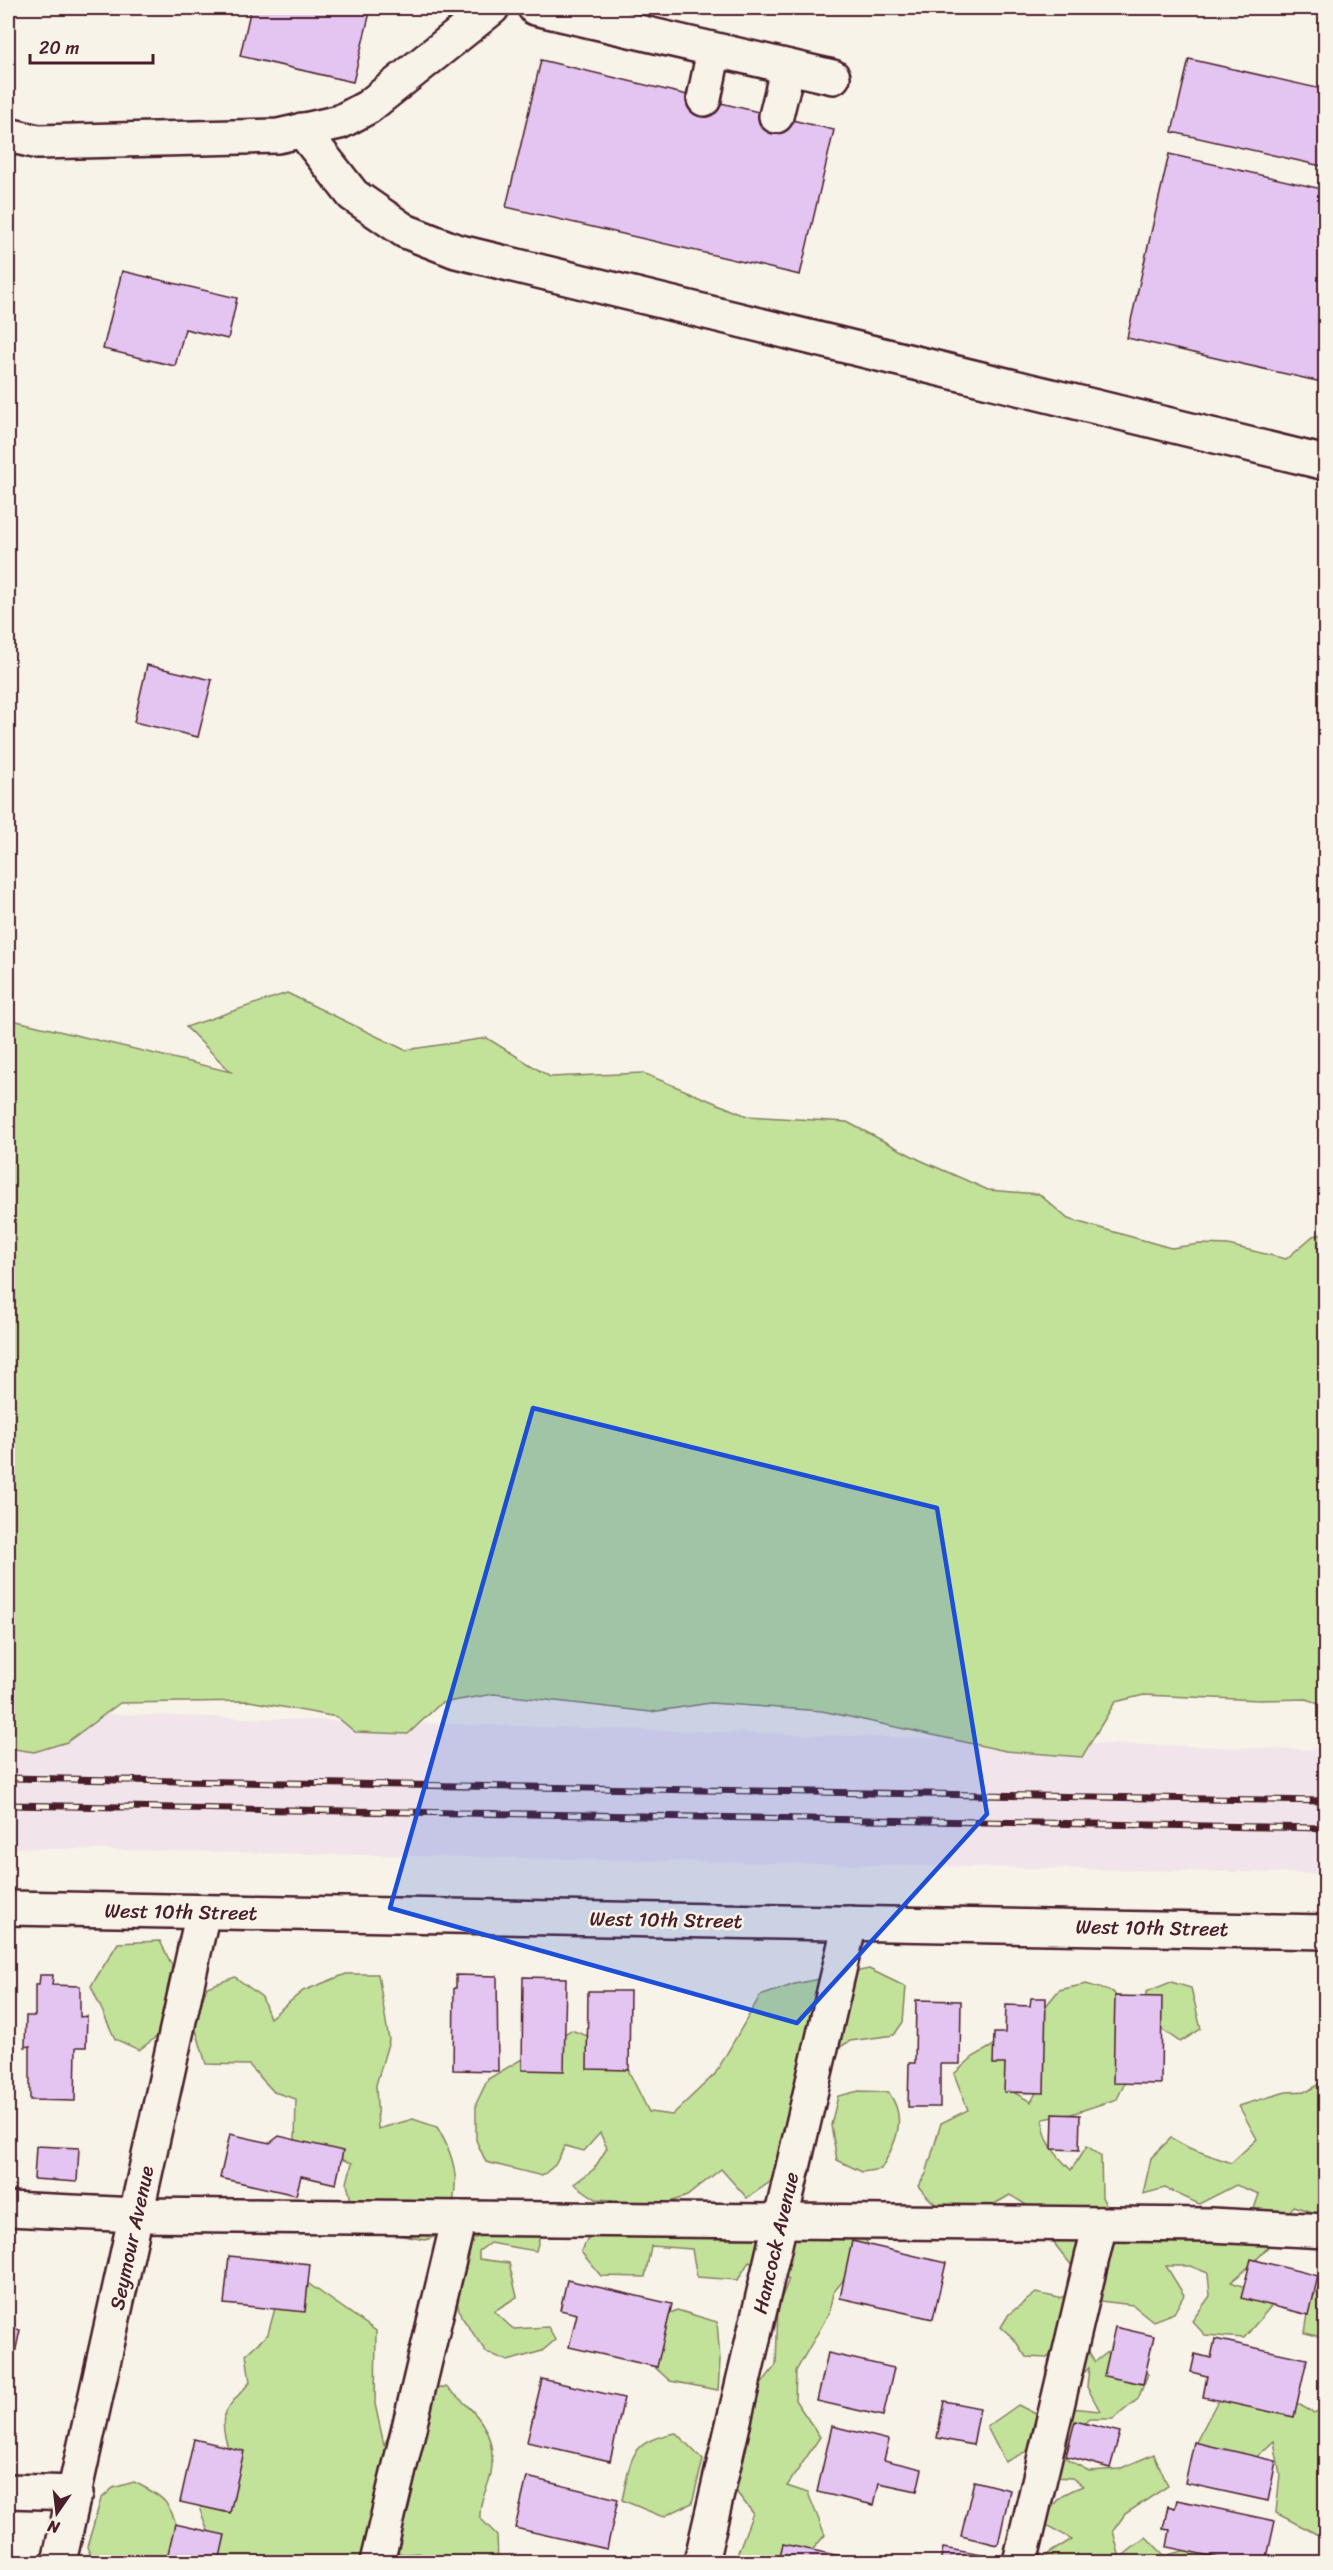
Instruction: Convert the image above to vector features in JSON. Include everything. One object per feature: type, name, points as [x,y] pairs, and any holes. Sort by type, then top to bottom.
[{"type":"street","points":[[8,135],[38,142],[278,136],[340,122],[369,107],[492,8]]},
{"type":"street","points":[[535,8],[833,77]]},
{"type":"street","points":[[704,99],[714,50]]},
{"type":"street","points":[[776,116],[788,67]]},
{"type":"street","points":[[302,130],[353,195],[405,231],[456,251],[1326,463]]},
{"type":"street","name":"West 10th Street","points":[[8,1908],[1326,1932]]},
{"type":"street","name":"Seymour Avenue","points":[[59,2562],[203,1912]]},
{"type":"street","name":"Hancock Avenue","points":[[701,2562],[850,1923]]},
{"type":"street","points":[[8,2209],[137,2215],[1100,2223],[1211,2225],[1326,2231]]},
{"type":"street","points":[[377,2562],[459,2218]]},
{"type":"street","points":[[1020,2562],[1100,2223]]},
{"type":"street","points":[[8,2491],[76,2493]]},
{"type":"highlighted area","points":[[533,1408],[937,1508],[987,1814],[797,2023],[390,1908]]},
{"type":"shaded area","points":[[8,1711],[1325,1750],[1325,1874],[8,1848]]},
{"type":"green space","points":[[287,993],[405,1050],[487,1038],[550,1077],[643,1073],[747,1116],[847,1122],[920,1160],[988,1190],[1039,1194],[1068,1219],[1171,1248],[1200,1244],[1228,1245],[1286,1259],[1313,1236],[1325,1233],[1325,1707],[1307,1699],[1260,1700],[1144,1695],[1115,1702],[1082,1757],[1006,1751],[822,1711],[710,1703],[651,1712],[494,1694],[441,1703],[408,1734],[355,1732],[337,1717],[249,1701],[120,1703],[67,1742],[34,1752],[8,1748],[8,1019],[231,1072],[186,1027]]},
{"type":"green space","points":[[160,1941],[181,1984],[159,2035],[139,2050],[115,2039],[91,1986],[118,1943]]},
{"type":"green space","points":[[869,1969],[906,1987],[903,2022],[894,2035],[850,2041],[805,2068],[791,2138],[770,2182],[747,2198],[721,2169],[687,2196],[653,2208],[747,2237],[789,2242],[809,2224],[855,2224],[870,2247],[833,2293],[829,2313],[796,2371],[795,2400],[820,2437],[787,2486],[808,2493],[825,2535],[802,2562],[727,2562],[737,2555],[753,2513],[738,2494],[718,2447],[744,2407],[776,2365],[778,2307],[789,2279],[749,2261],[738,2280],[697,2277],[692,2249],[651,2246],[645,2277],[601,2276],[581,2252],[601,2211],[612,2200],[596,2199],[574,2184],[594,2169],[607,2148],[600,2133],[584,2151],[565,2146],[555,2165],[542,2176],[486,2162],[476,2140],[476,2104],[488,2079],[571,2030],[616,2046],[649,2112],[672,2115],[715,2074],[760,1996],[795,1984]]},
{"type":"green space","points":[[346,1974],[378,1974],[389,2040],[376,2085],[378,2129],[413,2119],[437,2127],[451,2155],[455,2190],[447,2232],[426,2240],[385,2233],[351,2201],[347,2183],[352,2163],[295,2143],[296,2099],[274,2092],[249,2065],[206,2064],[194,2023],[207,1987],[235,1977],[262,1997],[270,2018],[303,1991]]},
{"type":"green space","points":[[1171,1982],[1191,1988],[1201,2029],[1180,2042],[1147,2019],[1139,2054],[1117,2099],[1071,2114],[1043,2119],[1051,2147],[1071,2170],[1087,2146],[1101,2156],[1102,2197],[1110,2213],[1201,2240],[1213,2242],[1245,2236],[1259,2194],[1236,2185],[1199,2204],[1165,2188],[1143,2194],[1151,2158],[1171,2138],[1189,2148],[1231,2163],[1257,2139],[1239,2106],[1286,2092],[1308,2091],[1325,2080],[1325,2216],[1293,2206],[1267,2248],[1231,2282],[1277,2299],[1244,2338],[1205,2335],[1192,2321],[1210,2296],[1208,2273],[1190,2266],[1166,2266],[1184,2295],[1174,2313],[1153,2321],[1133,2305],[1100,2301],[1066,2311],[1095,2362],[1113,2348],[1148,2374],[1138,2399],[1113,2419],[1089,2419],[1068,2439],[1067,2459],[1089,2471],[1119,2469],[1154,2454],[1168,2486],[1125,2514],[1113,2531],[1120,2558],[1146,2537],[1165,2556],[1192,2548],[1216,2534],[1254,2562],[1043,2562],[1048,2554],[1072,2539],[1044,2524],[1051,2510],[1062,2496],[1083,2486],[1072,2478],[1053,2477],[1071,2408],[1100,2411],[1087,2387],[1089,2368],[1069,2387],[1057,2349],[1047,2358],[1026,2357],[1014,2339],[1001,2327],[1009,2314],[1036,2293],[1059,2298],[1074,2293],[1077,2272],[1057,2247],[1035,2210],[1010,2195],[982,2210],[961,2215],[941,2208],[918,2186],[926,2174],[941,2123],[968,2110],[954,2074],[973,2057],[994,2045],[1010,2060],[1013,2092],[1031,2102],[1038,2089],[1016,2042],[1059,1990],[1086,1984],[1113,1992],[1130,2014],[1145,2009],[1146,1992]]},
{"type":"green space","points":[[859,2091],[888,2092],[894,2102],[899,2121],[895,2140],[881,2169],[862,2172],[837,2160],[831,2125],[838,2096]]},
{"type":"green space","points":[[543,2224],[536,2251],[490,2243],[479,2251],[479,2259],[509,2263],[517,2297],[494,2311],[513,2329],[548,2327],[555,2340],[542,2351],[508,2361],[486,2352],[461,2316],[456,2299],[470,2240],[505,2227]]},
{"type":"green space","points":[[1325,2280],[1325,2338],[1305,2333],[1310,2301]]},
{"type":"green space","points":[[306,2282],[376,2331],[375,2404],[384,2445],[408,2388],[446,2387],[482,2423],[491,2445],[492,2458],[490,2479],[481,2505],[480,2518],[497,2535],[498,2562],[420,2562],[419,2553],[403,2554],[369,2545],[367,2562],[220,2562],[200,2510],[204,2496],[230,2454],[223,2422],[225,2414],[250,2382],[246,2354],[268,2334],[277,2301]]},
{"type":"green space","points":[[677,2310],[717,2322],[720,2360],[718,2390],[670,2381],[649,2362],[658,2319]]},
{"type":"green space","points":[[1223,2391],[1297,2403],[1313,2413],[1325,2409],[1324,2538],[1276,2513],[1280,2474],[1274,2441],[1236,2476],[1196,2442]]},
{"type":"green space","points":[[1018,2405],[1036,2414],[1037,2446],[1005,2462],[987,2427]]},
{"type":"green space","points":[[676,2433],[703,2460],[692,2503],[663,2517],[622,2500],[635,2453],[649,2441]]},
{"type":"green space","points":[[134,2482],[166,2503],[181,2537],[167,2562],[94,2562],[87,2547],[101,2499],[113,2488]]},
{"type":"building","points":[[251,8],[371,8],[353,82],[240,56]]},
{"type":"building","points":[[1189,59],[1326,90],[1326,167],[1172,132]]},
{"type":"building","points":[[541,60],[834,130],[800,275],[506,207]]},
{"type":"building","points":[[1169,154],[1326,190],[1326,383],[1127,338]]},
{"type":"building","points":[[122,271],[237,298],[228,339],[185,329],[175,366],[103,349]]},
{"type":"building","points":[[147,665],[212,680],[198,737],[134,722]]},
{"type":"building","points":[[40,1975],[53,1975],[52,1985],[80,1986],[80,2017],[87,2016],[86,2047],[76,2047],[75,2101],[30,2100],[30,2046],[25,2047],[26,2016],[35,2016],[35,1985],[39,1985]]},
{"type":"building","points":[[456,1975],[497,1976],[498,2071],[453,2070]]},
{"type":"building","points":[[523,1977],[566,1978],[564,2071],[522,2070]]},
{"type":"building","points":[[588,1991],[630,1991],[629,2070],[587,2069]]},
{"type":"building","points":[[1115,1996],[1162,1997],[1161,2084],[1113,2083]]},
{"type":"building","points":[[1031,1998],[1046,1998],[1044,2093],[1004,2092],[1005,2064],[993,2064],[994,2033],[1005,2033],[1006,2005],[1030,2006]]},
{"type":"building","points":[[916,2000],[961,2001],[960,2064],[940,2064],[940,2107],[908,2107],[909,2063],[915,2063]]},
{"type":"building","points":[[1053,2114],[1080,2115],[1079,2150],[1052,2149]]},
{"type":"building","points":[[230,2134],[270,2143],[279,2136],[343,2151],[336,2184],[301,2176],[296,2195],[220,2178]]},
{"type":"building","points":[[36,2146],[79,2148],[77,2182],[34,2179]]},
{"type":"building","points":[[852,2241],[946,2263],[933,2319],[840,2298]]},
{"type":"building","points":[[229,2256],[310,2264],[305,2312],[224,2304]]},
{"type":"building","points":[[1251,2259],[1318,2276],[1309,2315],[1241,2298]]},
{"type":"building","points":[[567,2280],[672,2304],[657,2367],[569,2347],[577,2314],[560,2310]]},
{"type":"building","points":[[8,2327],[20,2330],[8,2386]]},
{"type":"building","points":[[1115,2327],[1154,2336],[1143,2384],[1104,2376]]},
{"type":"building","points":[[1215,2339],[1307,2359],[1294,2417],[1203,2397],[1207,2376],[1191,2372],[1195,2354],[1211,2358]]},
{"type":"building","points":[[828,2353],[894,2368],[883,2416],[817,2401]]},
{"type":"building","points":[[542,2379],[624,2398],[610,2461],[527,2442]]},
{"type":"building","points":[[944,2401],[980,2408],[973,2445],[937,2438]]},
{"type":"building","points":[[1075,2421],[1120,2432],[1110,2468],[1066,2456]]},
{"type":"building","points":[[832,2426],[889,2440],[884,2460],[922,2469],[917,2491],[879,2483],[874,2505],[817,2492]]},
{"type":"building","points":[[194,2439],[244,2451],[230,2513],[180,2502]]},
{"type":"building","points":[[1194,2442],[1276,2461],[1268,2501],[1185,2483]]},
{"type":"building","points":[[527,2477],[618,2499],[607,2549],[515,2528]]},
{"type":"building","points":[[974,2481],[1010,2490],[998,2545],[961,2536]]},
{"type":"building","points":[[1177,2500],[1275,2521],[1266,2562],[1239,2562],[1167,2547],[1170,2530],[1163,2529],[1168,2506],[1175,2508]]},
{"type":"building","points":[[175,2524],[225,2535],[219,2562],[166,2562]]},
{"type":"building","points":[[783,2544],[869,2562],[779,2562]]},
{"type":"building","points":[[943,2548],[982,2555],[981,2562],[940,2562]]},
{"type":"railway","points":[[8,1778],[1326,1801]]},
{"type":"railway","points":[[8,1805],[1326,1828]]}]
